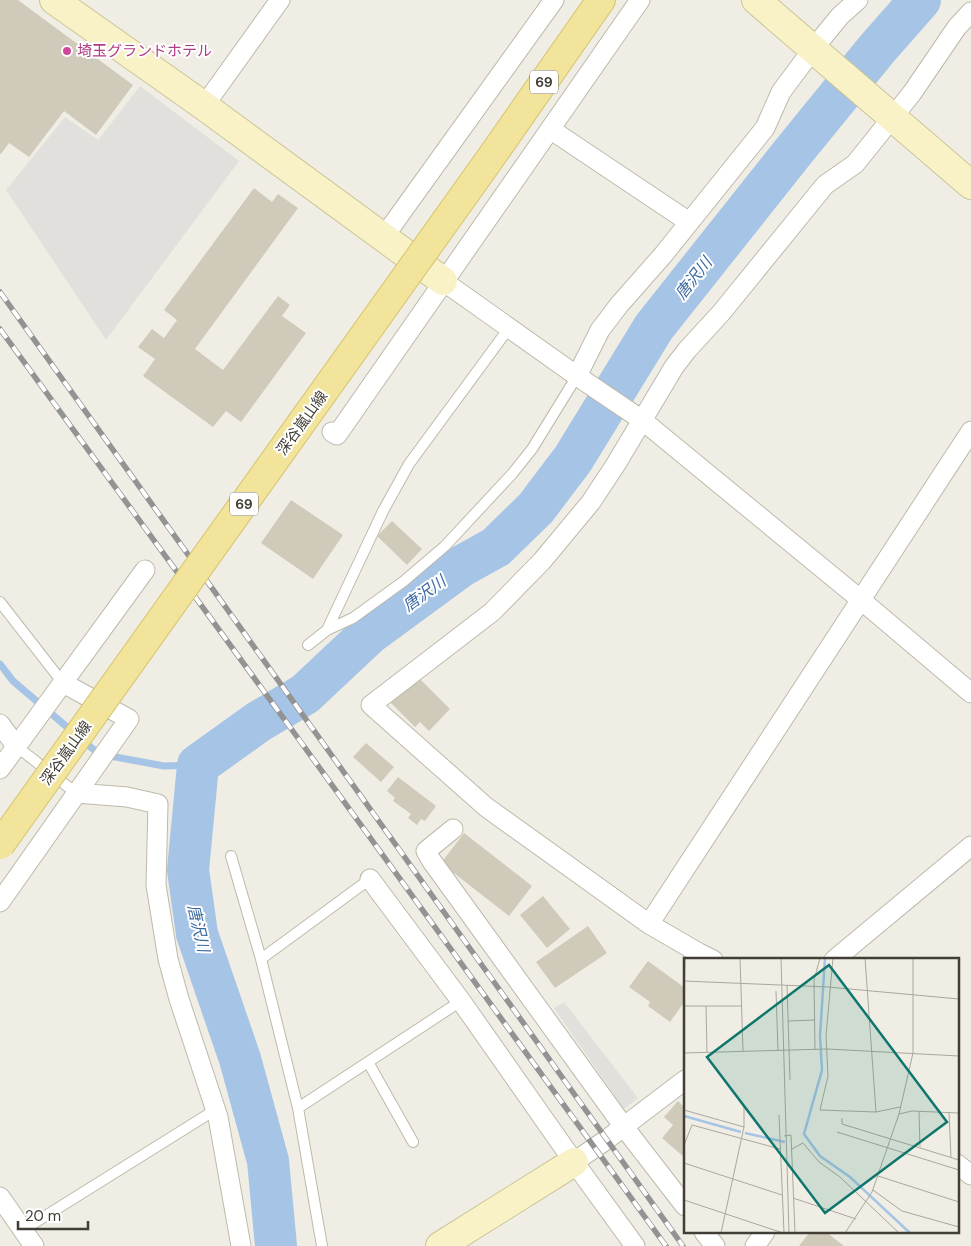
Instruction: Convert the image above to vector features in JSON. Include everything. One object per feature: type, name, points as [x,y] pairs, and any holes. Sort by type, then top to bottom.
[{"type":"main road","name":"深谷嵐山線","points":[[0,846],[488,163],[602,0]]},
{"type":"street","points":[[54,0],[204,106],[443,281],[638,417],[971,693]]},
{"type":"street","points":[[204,106],[280,0]]},
{"type":"street","points":[[383,238],[554,0]]},
{"type":"street","points":[[332,432],[336,435],[640,0]]},
{"type":"street","points":[[756,0],[971,185]]},
{"type":"street","points":[[582,379],[600,330],[765,128],[781,92],[817,52],[840,16],[858,0]]},
{"type":"street","points":[[709,958],[649,924],[486,807],[371,705],[492,612],[542,561],[591,502],[616,464],[638,417],[687,350],[721,313],[825,185],[855,164],[888,113],[912,94],[957,27],[971,12]]},
{"type":"street","points":[[550,129],[689,222]]},
{"type":"street","points":[[649,924],[971,430]]},
{"type":"street","points":[[0,769],[144,570]]},
{"type":"street","points":[[0,902],[129,718],[63,683]]},
{"type":"street","points":[[0,724],[16,746]]},
{"type":"street","points":[[76,792],[127,797],[158,804],[156,885],[168,959],[179,999],[218,1117],[240,1246]]},
{"type":"street","points":[[453,829],[426,851],[431,860],[624,1126],[684,1205]]},
{"type":"street","points":[[836,958],[971,846]]},
{"type":"street","points":[[370,879],[461,1001],[635,1246]]},
{"type":"street","points":[[440,1246],[574,1162],[684,1081]]},
{"type":"street","points":[[958,1165],[971,1175]]},
{"type":"street","points":[[0,1196],[34,1246]]},
{"type":"street","points":[[706,1234],[715,1246]]},
{"type":"street","points":[[755,1246],[764,1234]]},
{"type":"lane","points":[[327,630],[383,511],[409,464],[509,328]]},
{"type":"lane","points":[[308,644],[327,630],[353,618],[404,581],[445,546],[512,474],[582,379]]},
{"type":"lane","points":[[0,602],[63,683]]},
{"type":"lane","points":[[16,746],[76,792]]},
{"type":"lane","points":[[231,856],[262,959],[298,1108],[322,1246]]},
{"type":"lane","points":[[262,959],[370,879]]},
{"type":"lane","points":[[298,1108],[461,1001]]},
{"type":"lane","points":[[368,1062],[413,1142]]},
{"type":"lane","points":[[23,1230],[215,1110]]},
{"type":"shaded area","points":[[140,86],[239,161],[106,340],[6,190],[65,117],[98,140]]},
{"type":"shaded area","points":[[564,1002],[638,1098],[624,1109],[554,1008]]},
{"type":"building","points":[[0,0],[18,0],[133,85],[96,135],[64,111],[29,157],[9,143],[0,153]]},
{"type":"building","points":[[254,188],[272,202],[278,194],[298,208],[195,349],[223,370],[278,296],[290,305],[282,316],[306,333],[241,422],[226,411],[213,427],[143,376],[155,359],[138,347],[152,329],[164,338],[177,320],[164,310]]},
{"type":"building","points":[[291,500],[343,535],[313,579],[261,543]]},
{"type":"building","points":[[392,521],[422,549],[407,565],[377,536]]},
{"type":"building","points":[[416,675],[450,709],[429,731],[420,722],[415,727],[390,702]]},
{"type":"building","points":[[366,743],[394,767],[381,782],[353,757]]},
{"type":"building","points":[[398,777],[436,806],[425,821],[421,819],[417,825],[408,818],[411,814],[393,801],[395,798],[387,791]]},
{"type":"building","points":[[464,833],[532,886],[509,916],[441,863]]},
{"type":"building","points":[[543,896],[570,929],[547,948],[520,915]]},
{"type":"building","points":[[588,926],[607,953],[555,988],[536,962]]},
{"type":"building","points":[[648,961],[684,987],[684,1002],[670,1022],[648,1006],[650,1002],[629,987]]},
{"type":"building","points":[[678,1101],[684,1107],[684,1157],[662,1138],[673,1125],[664,1117]]},
{"type":"building","points":[[808,1234],[829,1234],[844,1246],[799,1246]]},
{"type":"waterway","name":"唐沢川","points":[[276,1246],[268,1161],[240,1059],[197,934],[188,870],[198,765],[258,722],[305,694],[370,633],[460,567],[496,547],[536,508],[573,459],[654,327],[793,152],[876,50],[920,0]]},
{"type":"waterway","points":[[0,664],[13,681],[74,733]]},
{"type":"waterway","points":[[82,740],[99,754],[164,766],[198,765]]},
{"type":"railway","points":[[0,292],[683,1246]]},
{"type":"railway","points":[[0,329],[666,1246]]},
{"type":"place","name":"埼玉グランドホテル","points":[[67,51]]}]
